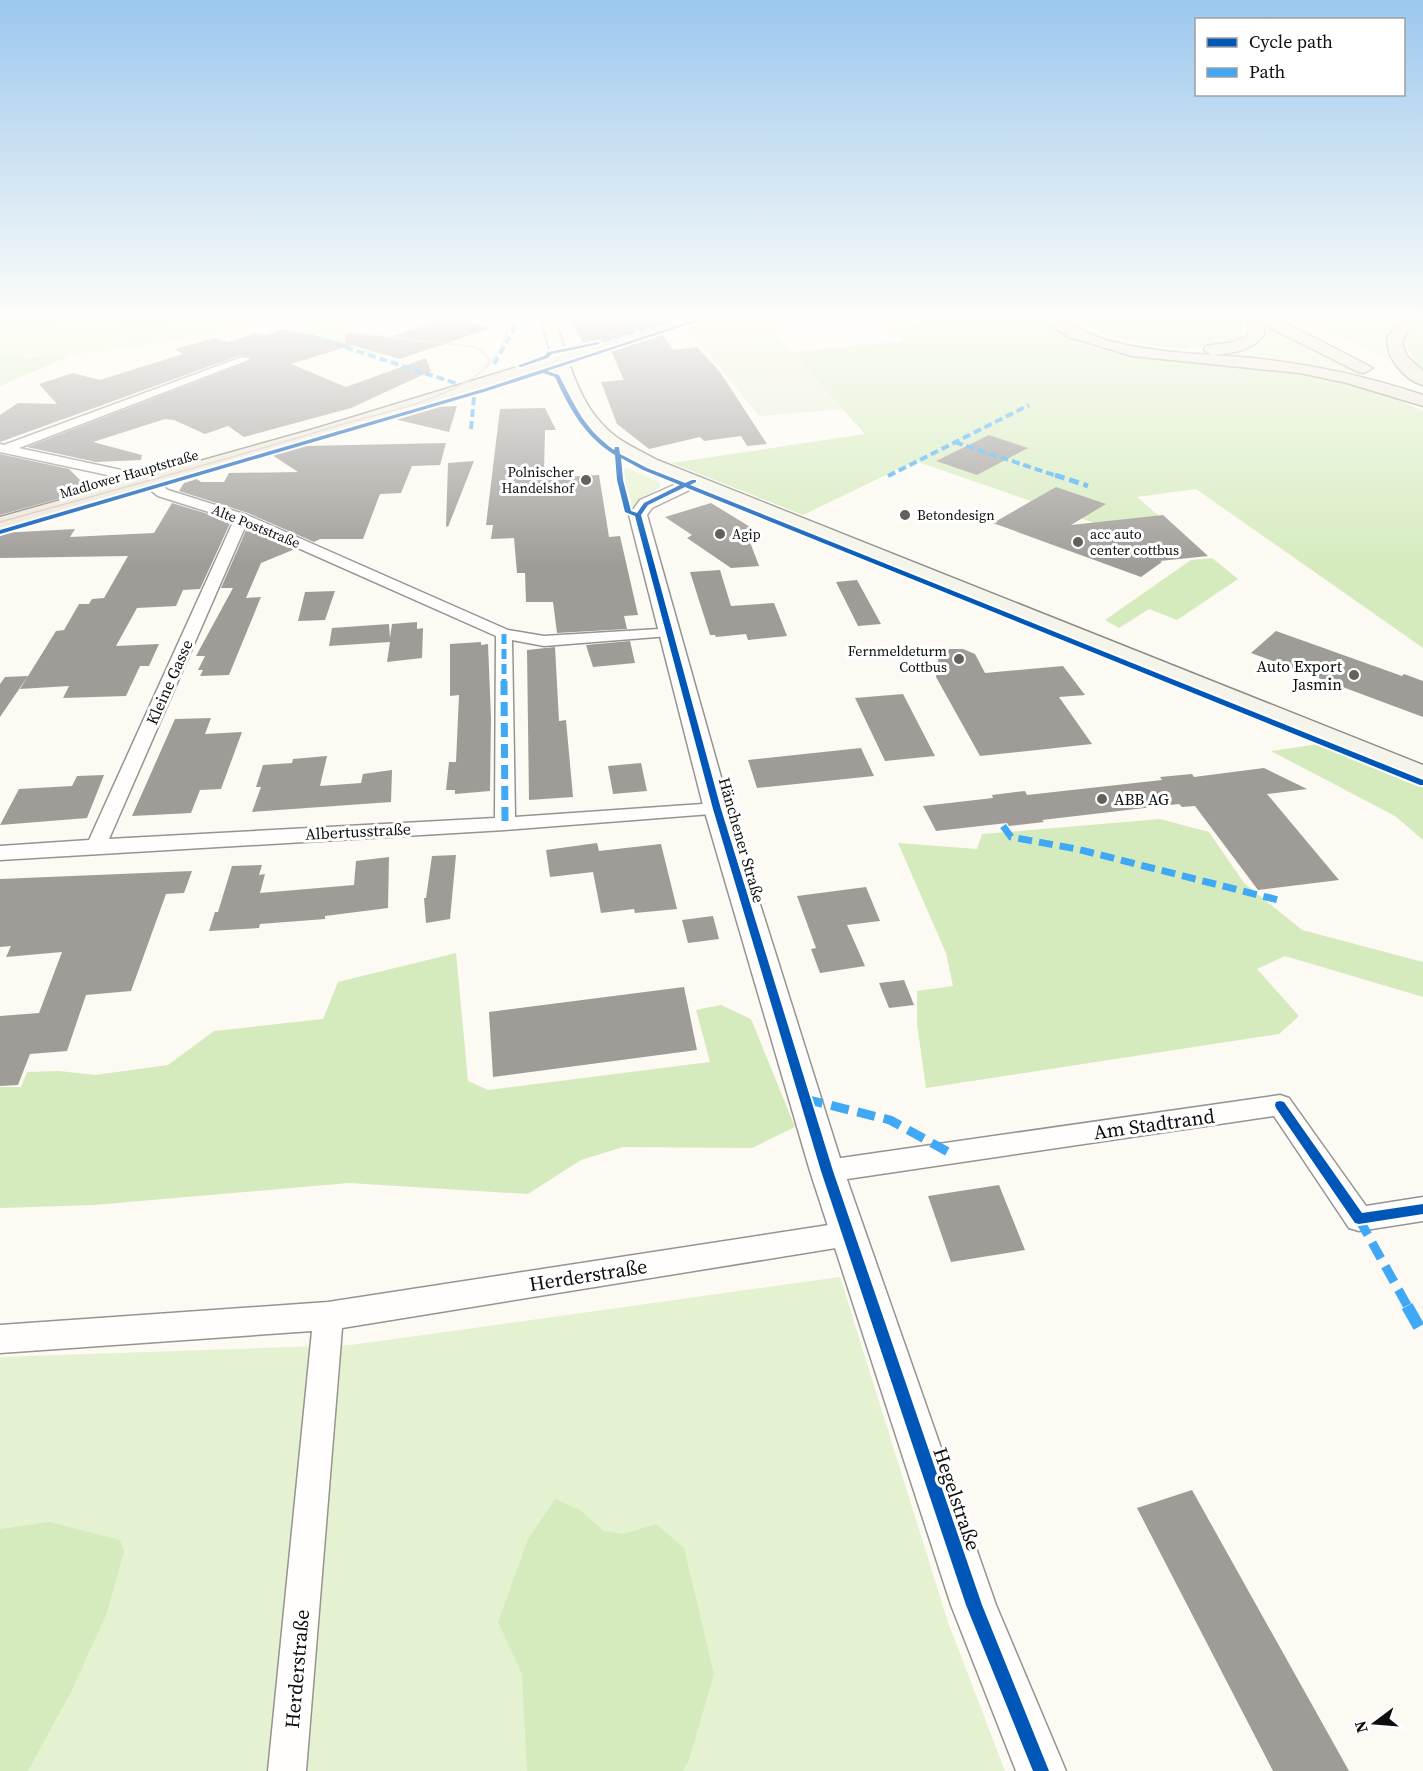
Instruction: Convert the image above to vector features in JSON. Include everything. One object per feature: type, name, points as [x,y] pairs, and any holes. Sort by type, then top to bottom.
[{"type":"main road","name":"Madlower Hauptstraße","points":[[0,524],[148,483],[422,402]]},
{"type":"main road","points":[[580,402],[597,429],[617,445],[651,464],[1423,774]]},
{"type":"street","points":[[4,448],[130,402]]},
{"type":"street","name":"Alte Poststraße","points":[[4,448],[144,479],[163,494],[242,518],[504,634],[544,641],[669,631]]},
{"type":"street","name":"Hänchener Straße","points":[[694,481],[646,504],[638,515],[717,809],[848,1234]]},
{"type":"street","name":"Kleine Gasse","points":[[96,846],[242,518]]},
{"type":"street","points":[[504,634],[505,824]]},
{"type":"street","name":"Albertusstraße","points":[[0,853],[505,824],[717,809]]},
{"type":"street","name":"Am Stadtrand","points":[[827,1171],[1280,1105],[1359,1219],[1423,1209]]},
{"type":"street","name":"Herderstraße","points":[[0,1339],[328,1316],[848,1234]]},
{"type":"street","name":"Hegelstraße","points":[[848,1234],[974,1605],[1041,1771]]},
{"type":"street","name":"Herderstraße","points":[[287,1771],[328,1316]]},
{"type":"green space","points":[[747,402],[836,402],[843,409],[759,416]]},
{"type":"green space","points":[[836,402],[1403,402],[1423,411],[1423,648],[1196,489],[1137,497],[1173,528],[1132,536],[915,461],[803,515],[672,463],[865,434]]},
{"type":"green space","points":[[628,468],[660,483],[660,487],[632,508],[622,469]]},
{"type":"green space","points":[[1212,558],[1238,579],[1177,620],[1149,609],[1119,628],[1105,620],[1191,560]]},
{"type":"green space","points":[[1319,744],[1423,786],[1423,840],[1395,816],[1271,751]]},
{"type":"green space","points":[[1160,819],[1209,832],[1244,883],[1302,930],[1423,962],[1423,997],[1285,956],[1257,969],[1299,1016],[1279,1034],[926,1088],[917,1024],[917,991],[953,986],[946,953],[898,843],[977,849],[982,834]]},
{"type":"green space","points":[[456,953],[468,1081],[488,1090],[710,1062],[696,1010],[721,1005],[751,1019],[795,1127],[752,1148],[623,1147],[581,1160],[528,1194],[349,1183],[94,1205],[0,1208],[0,1087],[21,1087],[27,1072],[59,1071],[95,1075],[168,1065],[214,1031],[323,1019],[338,982]]},
{"type":"green space","points":[[840,1277],[948,1622],[1005,1771],[0,1771],[0,1357],[351,1345]]},
{"type":"green space","points":[[555,1499],[580,1510],[604,1531],[624,1534],[656,1524],[684,1548],[714,1674],[689,1760],[683,1771],[527,1771],[522,1674],[498,1622],[528,1539]]},
{"type":"green space","points":[[49,1522],[120,1540],[124,1552],[107,1613],[71,1692],[28,1771],[0,1771],[0,1529]]},
{"type":"building","points":[[55,402],[112,402],[0,442],[0,415],[18,403],[57,404]]},
{"type":"building","points":[[145,402],[365,402],[351,408],[244,437],[228,426],[205,434],[174,420],[165,419],[93,442],[142,455],[141,460],[96,462],[27,447]]},
{"type":"building","points":[[608,402],[739,402],[767,444],[747,446],[741,436],[704,441],[700,437],[649,449],[617,424]]},
{"type":"building","points":[[457,406],[449,432],[394,419],[432,407]]},
{"type":"building","points":[[545,408],[556,430],[545,430],[544,470],[559,470],[561,477],[599,475],[609,537],[620,536],[638,615],[624,616],[627,629],[557,633],[553,602],[526,602],[525,573],[517,573],[514,538],[491,539],[493,525],[486,525],[500,409]]},
{"type":"building","points":[[989,435],[1028,448],[977,475],[936,461]]},
{"type":"building","points":[[446,443],[440,465],[412,466],[401,493],[380,494],[363,539],[320,539],[314,542],[248,513],[179,491],[184,483],[197,479],[201,482],[224,482],[229,473],[298,472],[272,455],[305,446]]},
{"type":"building","points":[[0,454],[69,469],[90,490],[0,515]]},
{"type":"building","points":[[474,461],[448,527],[446,526],[448,463]]},
{"type":"building","points":[[1056,487],[1106,504],[1071,525],[1163,515],[1208,556],[1160,561],[1162,562],[1141,577],[993,523]]},
{"type":"building","points":[[172,503],[231,521],[200,589],[183,590],[176,606],[137,608],[116,646],[159,644],[149,666],[140,666],[126,696],[63,698],[69,686],[20,689],[56,631],[64,630],[79,604],[89,604],[92,599],[104,598],[128,556],[0,558],[0,533],[75,529],[70,537],[154,533]]},
{"type":"building","points":[[711,503],[752,528],[746,530],[760,539],[750,542],[759,566],[731,568],[687,538],[692,535],[665,517]]},
{"type":"building","points":[[247,528],[295,549],[261,563],[246,598],[261,597],[229,675],[200,676],[203,670],[198,670],[205,656],[196,656],[233,588],[221,588]]},
{"type":"building","points":[[720,570],[731,606],[774,603],[787,636],[748,640],[746,634],[716,637],[710,635],[690,572]]},
{"type":"building","points":[[857,580],[881,624],[858,626],[836,582]]},
{"type":"building","points":[[335,591],[325,620],[298,621],[305,592]]},
{"type":"building","points":[[417,622],[417,629],[423,628],[422,658],[387,662],[390,642],[329,646],[332,628],[389,624],[390,638],[392,624]]},
{"type":"building","name":"Auto Export Jasmin","points":[[1276,631],[1402,676],[1404,674],[1423,681],[1423,717],[1251,653]]},
{"type":"building","points":[[630,641],[635,663],[593,667],[586,645]]},
{"type":"building","points":[[481,642],[481,645],[488,644],[491,718],[490,791],[455,794],[455,790],[446,790],[449,762],[456,762],[459,695],[450,696],[450,644]]},
{"type":"building","points":[[555,647],[559,721],[566,720],[573,797],[529,800],[527,650]]},
{"type":"building","points":[[950,649],[963,649],[975,654],[985,673],[1063,666],[1085,695],[1059,697],[1092,744],[980,756],[936,677],[939,654]]},
{"type":"building","points":[[28,676],[0,717],[0,684],[5,677]]},
{"type":"building","points":[[903,694],[935,756],[885,761],[855,698]]},
{"type":"building","points":[[211,718],[205,734],[242,732],[221,789],[200,790],[191,813],[132,816],[175,719]]},
{"type":"building","points":[[861,748],[874,776],[757,788],[748,760]]},
{"type":"building","points":[[327,756],[320,786],[361,783],[363,774],[392,770],[391,802],[252,812],[261,787],[256,787],[263,765],[292,763],[293,759]]},
{"type":"building","points":[[641,763],[647,791],[613,794],[608,766]]},
{"type":"building","points":[[1264,768],[1307,789],[1267,794],[1339,880],[1258,890],[1195,806],[1182,807],[1179,804],[1009,826],[1007,823],[936,831],[923,806],[993,798],[992,795],[1025,791],[1027,795],[1162,780],[1160,777],[1192,774],[1194,777]]},
{"type":"building","points":[[104,775],[87,818],[0,825],[19,789],[72,786],[77,776]]},
{"type":"building","points":[[597,843],[599,851],[661,844],[677,909],[635,913],[634,909],[601,913],[593,872],[550,877],[546,850]]},
{"type":"building","points":[[456,855],[450,919],[426,923],[424,898],[426,898],[432,856]]},
{"type":"building","points":[[389,857],[388,908],[325,916],[325,919],[260,924],[259,928],[209,931],[215,912],[218,912],[232,866],[262,865],[259,875],[265,874],[260,893],[354,885],[356,861]]},
{"type":"building","points":[[192,871],[184,893],[166,894],[131,991],[86,995],[67,1051],[30,1054],[18,1085],[0,1086],[0,1016],[39,1013],[62,952],[6,957],[11,946],[0,947],[0,879]]},
{"type":"building","points":[[866,887],[880,921],[847,925],[865,966],[820,973],[811,949],[816,948],[797,896]]},
{"type":"building","points":[[713,916],[719,939],[688,943],[682,920]]},
{"type":"building","points":[[904,980],[914,1005],[889,1008],[879,983]]},
{"type":"building","points":[[684,987],[697,1050],[493,1077],[489,1012]]},
{"type":"building","points":[[999,1185],[1025,1250],[951,1262],[928,1196]]},
{"type":"building","points":[[1192,1490],[1349,1771],[1273,1771],[1137,1508]]},
{"type":"tram line","points":[[0,522],[421,402]]},
{"type":"marked path","points":[[471,429],[474,402]]},
{"type":"marked path","points":[[888,476],[1029,405]]},
{"type":"marked path","points":[[955,442],[1088,486]]},
{"type":"marked path","points":[[504,634],[505,824]]},
{"type":"marked path","points":[[1003,826],[1011,837],[1077,849],[1282,901]]},
{"type":"marked path","points":[[805,1099],[890,1120],[950,1153]]},
{"type":"marked path","points":[[1359,1219],[1423,1334]]},
{"type":"cycle path","points":[[0,532],[445,402]]},
{"type":"cycle path","points":[[569,402],[581,422],[600,442],[645,469],[1423,783]]},
{"type":"cycle path","points":[[617,448],[620,480],[628,512],[638,515]]},
{"type":"cycle path","points":[[694,481],[646,504],[638,515],[717,809],[827,1171],[974,1605],[1041,1771]]},
{"type":"cycle path","points":[[1280,1105],[1359,1219],[1423,1209]]},
{"type":"place","name":"Polnischer Handelshof","points":[[586,480]]},
{"type":"place","name":"Betondesign","points":[[905,515]]},
{"type":"place","name":"Agip","points":[[720,534]]},
{"type":"place","name":"acc auto center cottbus","points":[[1078,542]]},
{"type":"place","name":"Fernmeldeturm Cottbus","points":[[959,659]]},
{"type":"place","name":"Auto Export Jasmin","points":[[1354,675]]},
{"type":"place","name":"ABB AG","points":[[1102,799]]}]
